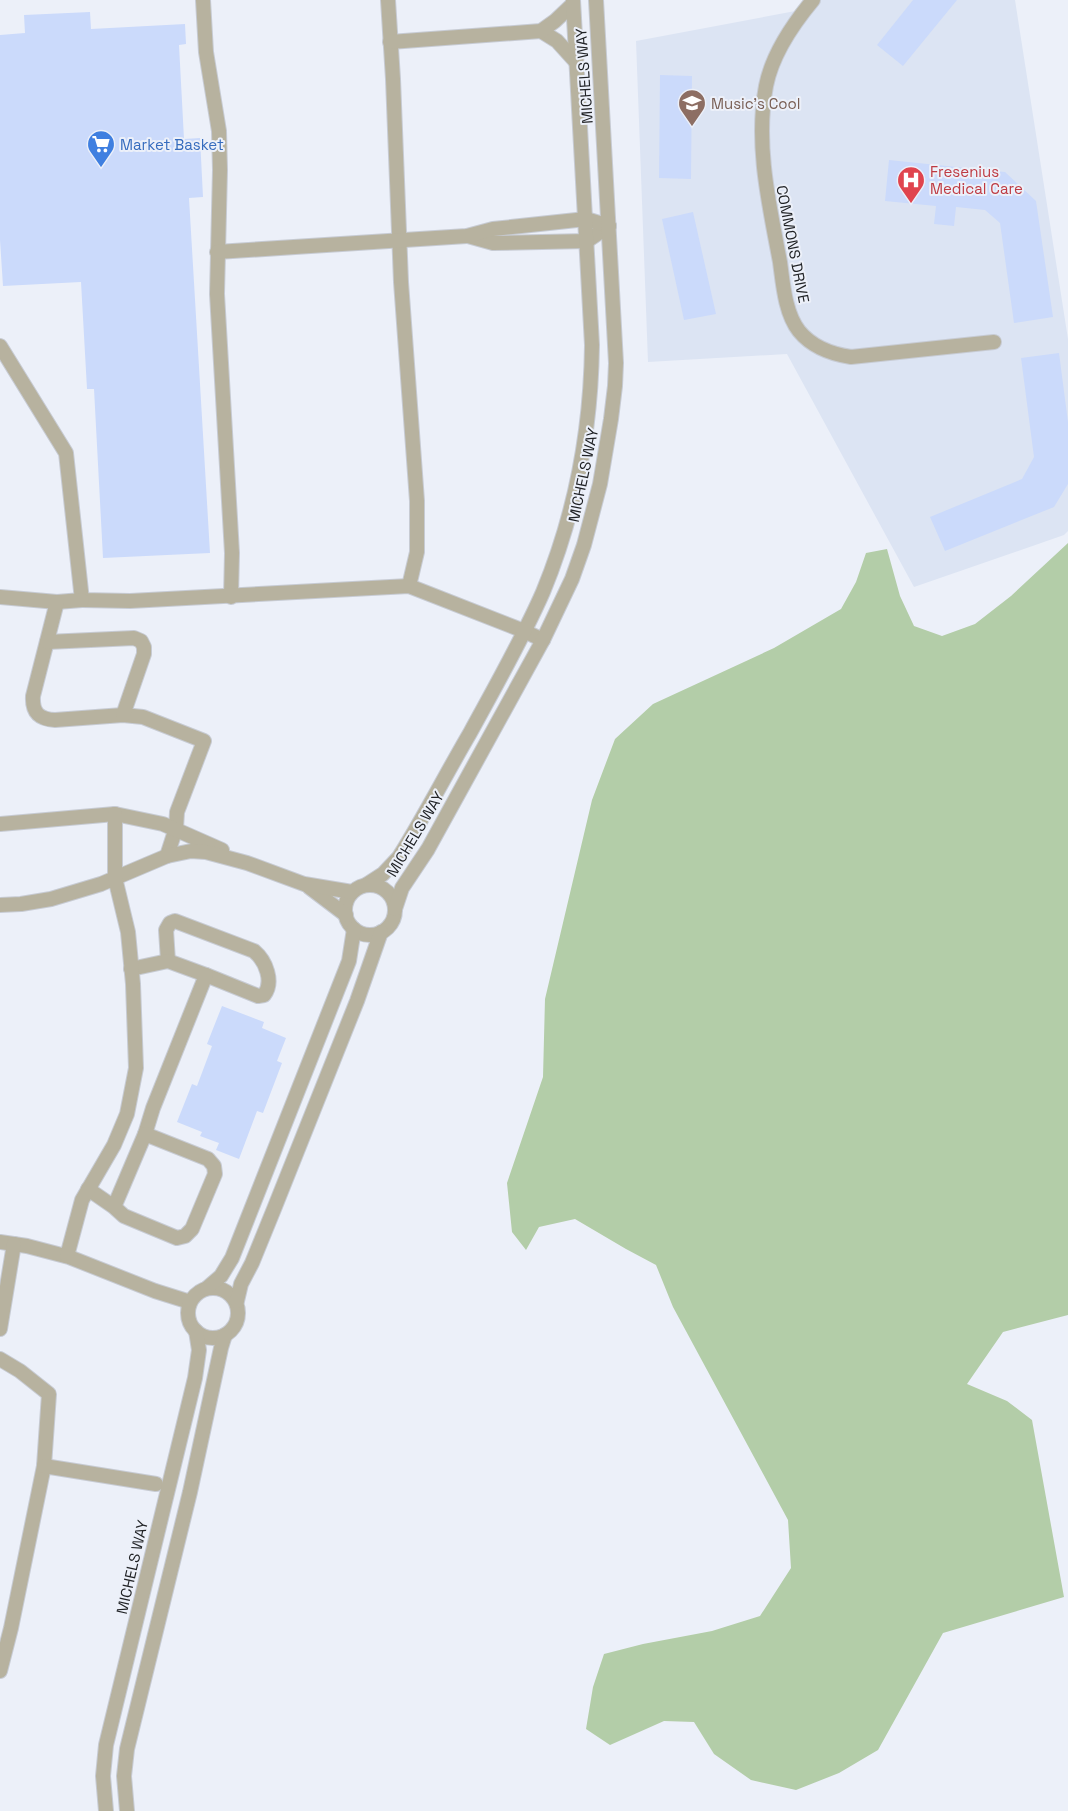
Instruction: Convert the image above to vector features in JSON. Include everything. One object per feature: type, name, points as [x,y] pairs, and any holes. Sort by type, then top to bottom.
[{"type":"street","points":[[203,0],[206,52],[219,131],[217,294],[232,553],[231,597]]},
{"type":"street","points":[[388,0],[401,282],[417,501],[417,552],[409,586]]},
{"type":"street","name":"MICHELS WAY","points":[[395,909],[402,888],[428,849],[566,596],[584,545],[600,484],[615,386],[616,363],[596,0]]},
{"type":"street","name":"COMMONS DRIVE","points":[[813,0],[785,40],[773,63],[766,84],[763,108],[762,131],[765,182],[790,316],[798,330],[808,341],[835,354],[851,357],[994,342]]},
{"type":"street","points":[[390,42],[541,31],[555,21],[573,2]]},
{"type":"street","name":"MICHELS WAY","points":[[366,885],[383,874],[399,858],[479,716],[524,631],[542,594],[564,533],[580,470],[586,440],[592,379],[592,345],[573,2]]},
{"type":"street","points":[[541,31],[557,41],[576,62]]},
{"type":"street","points":[[217,252],[468,236],[493,229],[586,219],[609,226]]},
{"type":"street","points":[[468,236],[493,243],[587,241],[609,226]]},
{"type":"street","points":[[0,346],[66,453],[82,600]]},
{"type":"street","points":[[0,597],[57,602],[82,600],[130,601],[409,586],[543,640]]},
{"type":"street","points":[[57,602],[34,696],[33,706],[37,714],[46,720],[122,715],[143,717],[204,741],[177,812],[176,828],[167,856]]},
{"type":"street","points":[[47,642],[134,638],[141,641],[144,647],[144,654],[122,715]]},
{"type":"street","points":[[67,1256],[82,1200],[114,1145],[126,1114],[136,1068],[128,932],[116,878],[115,814]]},
{"type":"street","points":[[0,824],[115,814],[144,819],[176,828],[247,863]]},
{"type":"street","points":[[0,905],[51,899],[101,884],[167,856],[191,851],[206,852],[247,863],[304,884],[352,892]]},
{"type":"street","points":[[304,884],[346,915]]},
{"type":"street","points":[[366,885],[382,888],[389,894],[395,909],[392,923],[381,932],[367,935],[354,929],[348,922],[345,907],[352,892],[366,885]]},
{"type":"street","points":[[131,969],[168,961],[258,996],[264,995],[269,989],[270,979],[259,956],[254,951],[175,921],[170,923],[166,930],[168,961]]},
{"type":"street","points":[[354,929],[348,961],[234,1252],[226,1268],[190,1302],[188,1318],[196,1331],[202,1336],[218,1338],[232,1330],[237,1323],[239,1314],[237,1301],[241,1284],[274,1210],[357,1001],[381,932]]},
{"type":"street","points":[[114,1207],[145,1134],[206,975]]},
{"type":"street","points":[[88,1189],[124,1216],[178,1238],[185,1236],[192,1229],[215,1174],[214,1166],[208,1159],[145,1134]]},
{"type":"street","points":[[0,1242],[67,1256],[155,1291],[190,1302]]},
{"type":"street","points":[[0,1328],[14,1244]]},
{"type":"street","points":[[207,1288],[222,1289],[237,1301]]},
{"type":"street","name":"MICHELS WAY","points":[[106,1811],[103,1776],[106,1745],[195,1378],[199,1350],[196,1331]]},
{"type":"street","points":[[127,1811],[124,1776],[127,1749],[188,1501],[225,1335]]},
{"type":"street","points":[[0,1359],[49,1394],[44,1466],[6,1625],[0,1671]]},
{"type":"street","points":[[44,1466],[156,1484]]},
{"type":"shaded area","points":[[813,0],[1015,0],[1068,339],[1068,531],[1064,535],[914,587],[787,354],[648,362],[636,41],[806,9]]},
{"type":"green space","points":[[1068,543],[1068,1315],[1003,1332],[967,1384],[1007,1401],[1032,1420],[1064,1597],[943,1633],[878,1750],[839,1773],[796,1790],[751,1780],[714,1754],[694,1722],[664,1721],[610,1745],[586,1729],[593,1687],[604,1654],[643,1644],[712,1631],[760,1616],[791,1568],[788,1520],[673,1307],[656,1265],[575,1219],[539,1227],[526,1250],[512,1232],[507,1183],[543,1077],[545,999],[592,800],[615,739],[653,704],[774,648],[841,609],[856,582],[866,553],[887,549],[900,596],[914,626],[942,636],[975,624],[1011,596]]},
{"type":"building","points":[[913,0],[957,0],[903,66],[877,45]]},
{"type":"building","name":"Market Basket","points":[[90,12],[91,29],[185,24],[186,44],[179,45],[184,139],[200,138],[203,197],[189,198],[210,553],[103,558],[94,389],[87,389],[81,282],[3,286],[0,240],[0,35],[25,33],[24,15]]},
{"type":"building","points":[[660,75],[692,76],[691,179],[659,178]]},
{"type":"building","points":[[889,160],[1005,172],[1036,201],[1053,317],[1014,323],[1000,223],[985,210],[956,207],[954,226],[934,224],[936,206],[885,201]]},
{"type":"building","points":[[693,212],[716,314],[684,320],[662,219]]},
{"type":"building","points":[[1059,353],[1068,422],[1068,484],[1054,507],[945,551],[930,517],[1022,479],[1034,457],[1021,358]]},
{"type":"building","points":[[222,1006],[264,1022],[262,1028],[286,1038],[277,1061],[282,1063],[263,1113],[257,1111],[239,1159],[216,1150],[219,1143],[200,1136],[202,1132],[177,1122],[192,1084],[197,1086],[212,1046],[207,1044]]},
{"type":"place","name":"Music's Cool","points":[[692,127]]},
{"type":"place","name":"Market Basket","points":[[101,168]]},
{"type":"place","name":"Fresenius Medical Care","points":[[911,204]]}]
